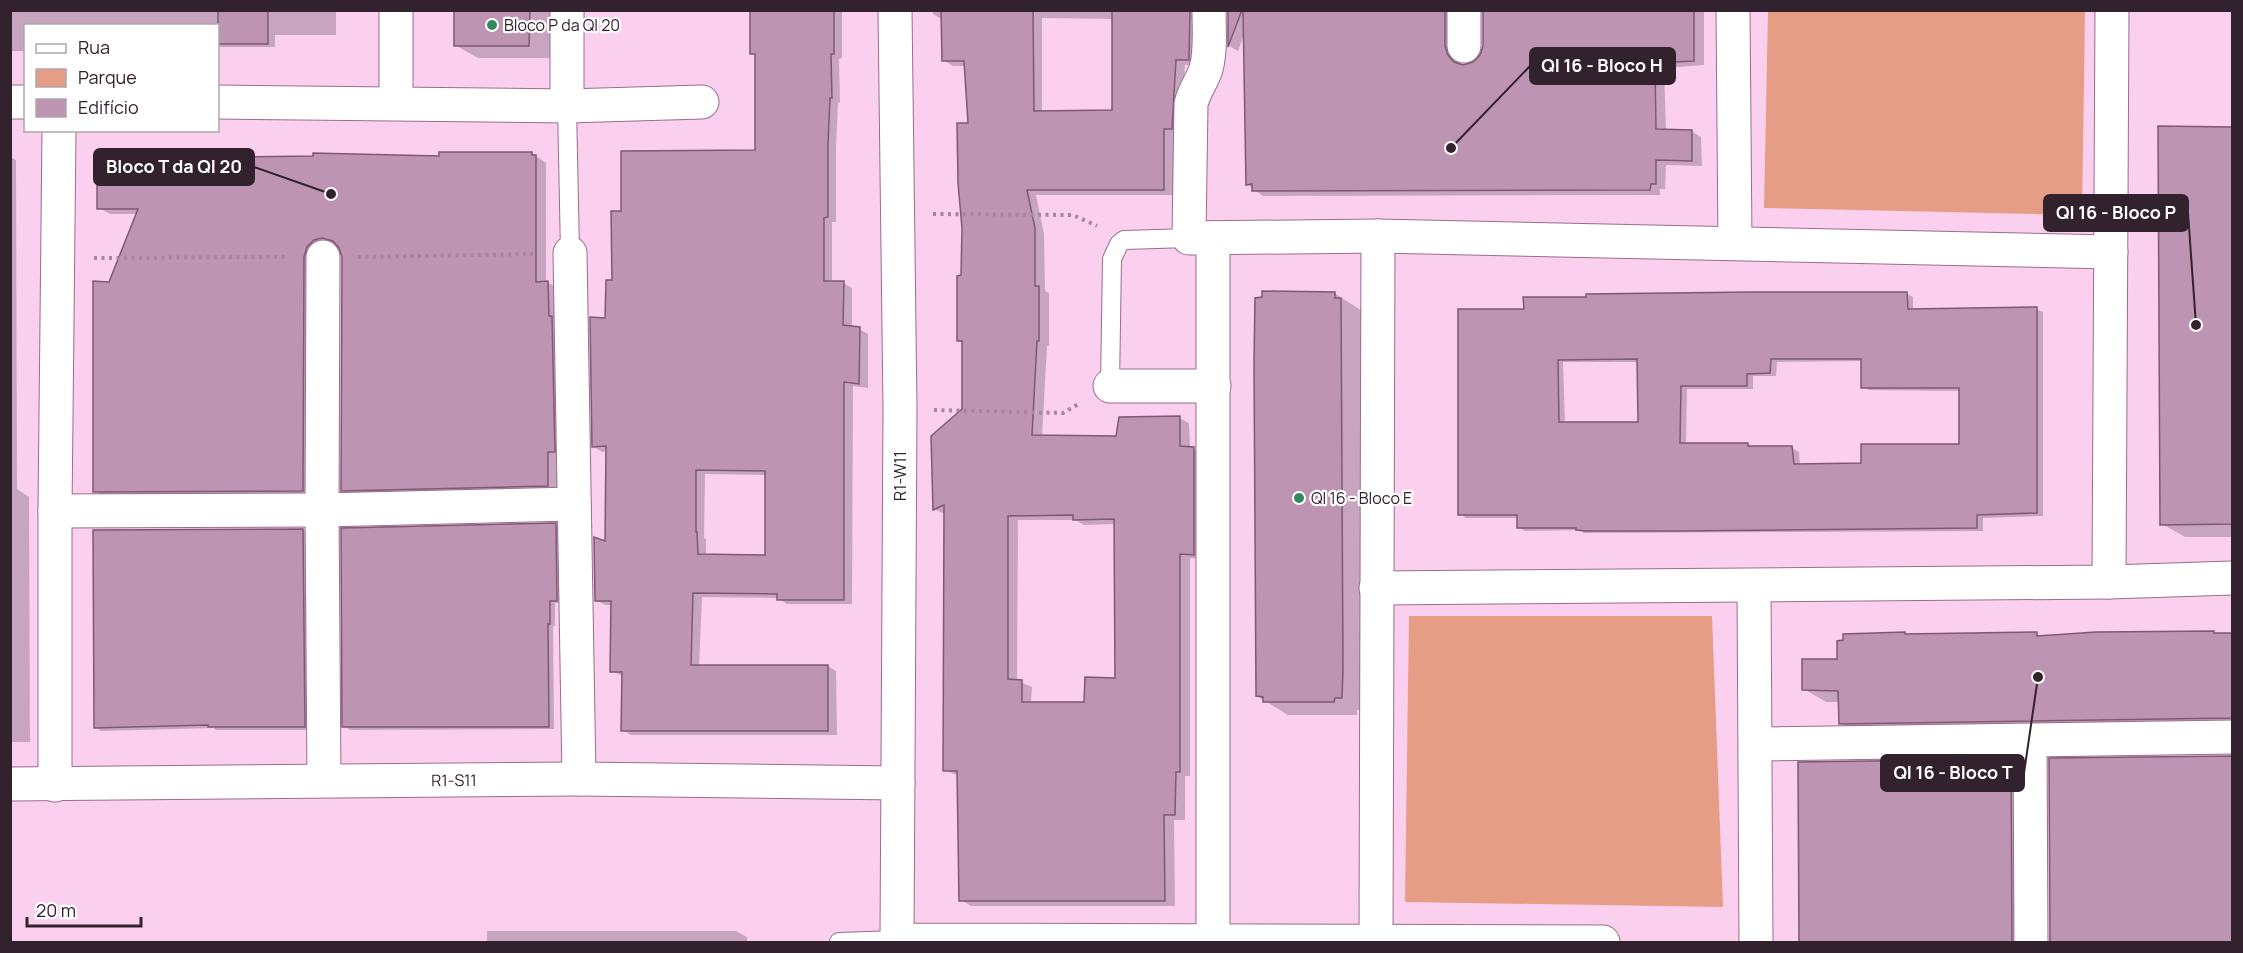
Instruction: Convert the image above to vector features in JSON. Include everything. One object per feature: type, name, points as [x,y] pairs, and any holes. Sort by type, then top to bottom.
[{"type":"street","points":[[396,10],[396,103]]},
{"type":"street","points":[[567,10],[567,106]]},
{"type":"street","name":"R1-W11","points":[[895,10],[900,410],[897,941]]},
{"type":"street","points":[[1209,10],[1208,61],[1191,104],[1214,386],[1213,940]]},
{"type":"street","points":[[1464,10],[1464,46]]},
{"type":"street","points":[[1733,10],[1735,243]]},
{"type":"street","points":[[2109,582],[2112,10]]},
{"type":"street","points":[[219,102],[567,106],[702,102]]},
{"type":"street","points":[[55,785],[59,132]]},
{"type":"street","points":[[1201,238],[1378,236],[2111,252]]},
{"type":"street","points":[[1376,940],[1378,236]]},
{"type":"street","points":[[570,253],[579,779]]},
{"type":"street","points":[[323,257],[324,780]]},
{"type":"street","points":[[1110,386],[1214,386]]},
{"type":"street","points":[[55,511],[322,510],[574,504]]},
{"type":"street","points":[[1376,588],[2109,582],[2232,578]]},
{"type":"street","points":[[1754,586],[1756,942]]},
{"type":"street","points":[[1756,744],[2232,737]]},
{"type":"street","points":[[2030,741],[2031,942]]},
{"type":"street","name":"R1-S11","points":[[10,784],[579,779],[898,783]]},
{"type":"street","points":[[897,941],[1603,942]]},
{"type":"lane","points":[[567,106],[570,253]]},
{"type":"lane","points":[[1110,386],[1112,259],[1119,244],[1124,240],[1201,238]]},
{"type":"lane","points":[[839,942],[897,941]]},
{"type":"path","points":[[896,214],[1073,215],[1124,240]]},
{"type":"path","points":[[900,410],[1063,413],[1110,386]]},
{"type":"green space","points":[[1768,11],[2085,11],[2082,215],[1764,208]]},
{"type":"green space","points":[[1409,616],[1712,616],[1723,907],[1405,902]]},
{"type":"building","points":[[218,10],[268,10],[268,44],[219,44]]},
{"type":"building","name":"Bloco P da QI 20","points":[[454,10],[530,10],[529,46],[454,46]]},
{"type":"building","points":[[750,10],[834,10],[834,54],[831,54],[832,98],[830,98],[828,143],[828,217],[824,218],[824,281],[844,281],[843,325],[860,327],[859,384],[844,382],[844,600],[777,600],[777,594],[693,593],[691,665],[828,665],[828,731],[621,731],[622,672],[610,672],[611,601],[595,601],[594,537],[605,541],[606,446],[592,447],[590,317],[605,318],[606,280],[612,280],[611,211],[621,211],[621,151],[755,150],[755,54],[750,54]],"holes":[[[696,470],[765,471],[765,555],[698,554]]]},
{"type":"building","points":[[941,10],[1033,10],[1034,111],[1112,110],[1112,10],[1190,10],[1189,60],[1176,60],[1172,129],[1164,129],[1164,190],[1027,190],[1035,228],[1035,286],[1039,286],[1039,341],[1037,341],[1032,435],[1116,436],[1119,417],[1180,416],[1180,446],[1194,447],[1194,555],[1180,554],[1180,772],[1176,772],[1175,815],[1164,815],[1165,901],[959,901],[957,771],[943,771],[944,505],[933,510],[931,436],[962,409],[962,341],[957,341],[957,276],[961,275],[962,228],[958,183],[957,123],[968,123],[964,61],[942,61]],"holes":[[[1073,515],[1073,520],[1114,519],[1115,678],[1085,677],[1084,702],[1022,702],[1022,680],[1008,679],[1008,516]]]},
{"type":"building","points":[[1228,10],[1242,10],[1228,47]]},
{"type":"building","points":[[1243,10],[1445,10],[1445,46],[1454,62],[1463,65],[1473,62],[1480,55],[1483,46],[1483,10],[1694,10],[1694,61],[1655,63],[1656,129],[1692,130],[1692,161],[1656,160],[1656,184],[1651,184],[1650,190],[1252,191],[1252,184],[1246,185]]},
{"type":"building","points":[[2158,126],[2232,127],[2232,524],[2160,525]]},
{"type":"building","points":[[439,152],[532,152],[532,155],[536,155],[536,282],[548,281],[549,316],[552,316],[555,452],[548,452],[548,486],[341,491],[342,257],[333,241],[322,238],[314,240],[307,247],[304,257],[303,491],[93,492],[93,281],[109,282],[138,209],[97,209],[97,177],[127,177],[127,157],[189,157],[189,154],[221,154],[221,157],[313,156],[313,153],[439,156]]},
{"type":"building","name":"QI 16 - Bloco E","points":[[1262,291],[1335,292],[1335,298],[1341,298],[1343,669],[1342,698],[1335,698],[1334,702],[1263,702],[1263,697],[1256,696],[1254,362],[1255,298],[1262,297]]},
{"type":"building","points":[[1907,292],[1908,309],[2037,307],[2037,513],[1977,515],[1977,528],[1680,531],[1517,528],[1517,515],[1458,515],[1458,309],[1524,309],[1523,297],[1586,297],[1586,294]],"holes":[[[1637,359],[1638,422],[1559,422],[1558,360]],[[1771,359],[1861,359],[1861,388],[1959,388],[1959,444],[1861,444],[1861,463],[1794,464],[1792,446],[1748,446],[1748,443],[1680,443],[1681,386],[1747,386],[1747,374],[1770,373]]]},
{"type":"building","points":[[556,523],[557,601],[550,601],[550,624],[548,624],[549,727],[342,727],[341,528]]},
{"type":"building","points":[[303,529],[305,727],[208,727],[208,725],[94,728],[93,530]]},
{"type":"building","points":[[2214,631],[2214,633],[2232,633],[2232,718],[1839,724],[1838,691],[1802,690],[1802,659],[1837,659],[1837,641],[1843,640],[1843,634],[2037,632],[2037,636],[2096,632]]},
{"type":"building","points":[[2232,756],[2232,942],[2050,942],[2049,758]]},
{"type":"building","points":[[2011,759],[2012,942],[1799,942],[1798,762]]},
{"type":"place","name":"Bloco P da QI 20","points":[[492,25]]},
{"type":"place","name":"QI 16 - Bloco H","points":[[1451,148]]},
{"type":"place","name":"Bloco T da QI 20","points":[[331,194]]},
{"type":"place","name":"QI 16 - Bloco P","points":[[2196,325]]},
{"type":"place","name":"QI 16 - Bloco E","points":[[1299,498]]},
{"type":"place","name":"QI 16 - Bloco T","points":[[2038,677]]}]
